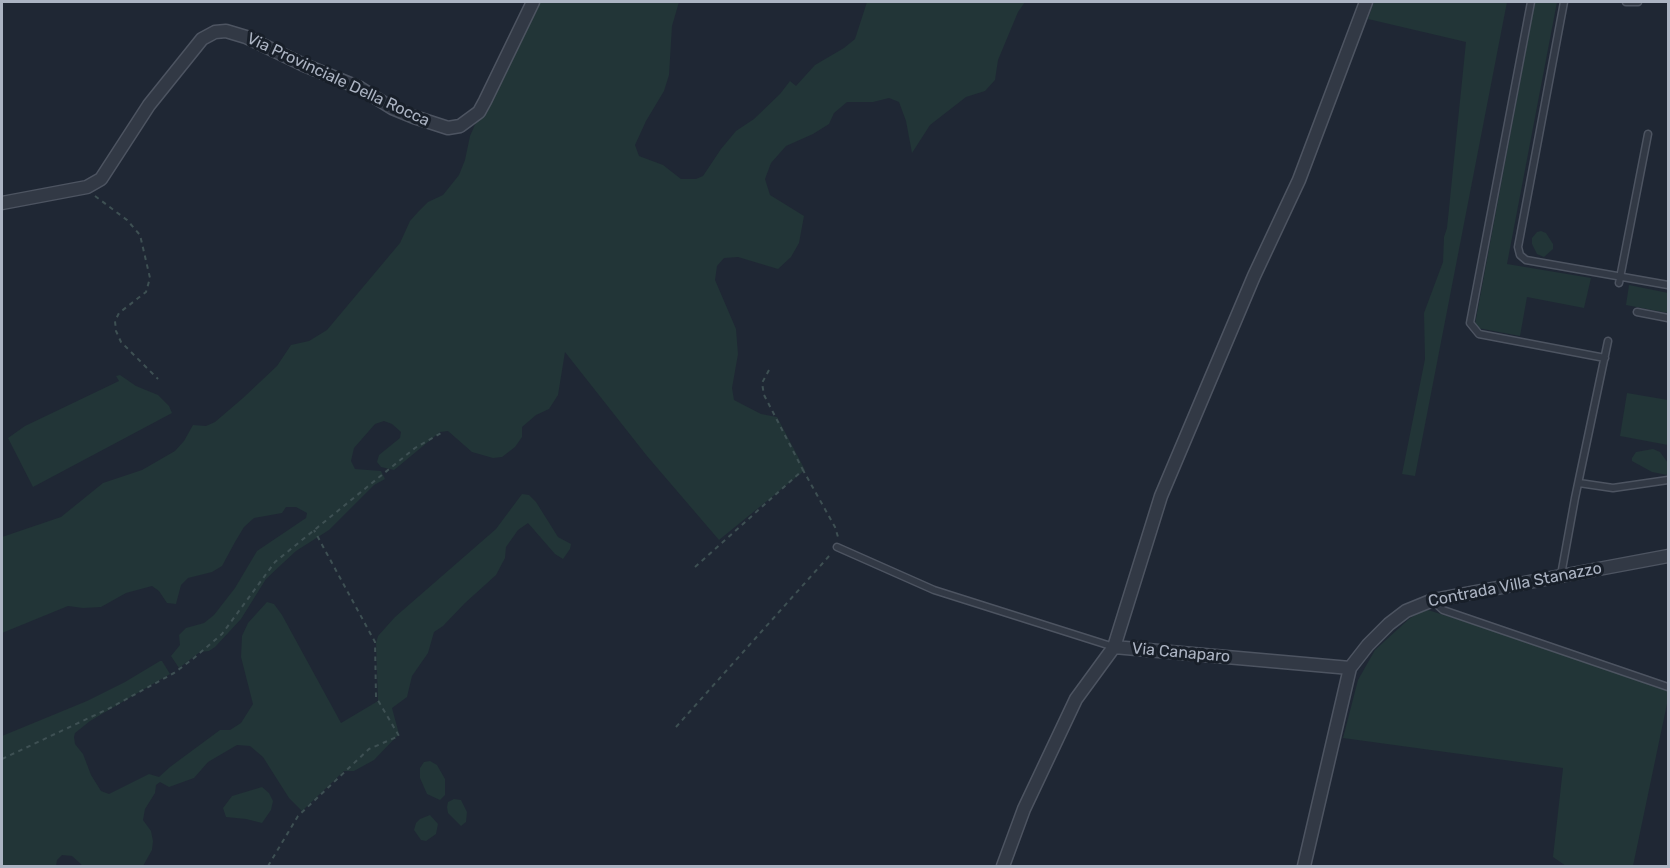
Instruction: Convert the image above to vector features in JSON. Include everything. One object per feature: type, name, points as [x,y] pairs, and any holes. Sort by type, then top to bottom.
[{"type":"street","name":"Via Provinciale Della Rocca","points":[[87,187],[101,178],[149,105],[202,39],[215,32],[246,37],[304,65],[360,88],[398,111],[448,128],[460,126],[479,112],[533,2]]},
{"type":"street","points":[[1114,647],[1161,496],[1254,276],[1299,180],[1366,2]]},
{"type":"street","points":[[2,203],[87,187]]},
{"type":"street","name":"Contrada Villa Stanazzo","points":[[1350,668],[1389,624],[1406,611],[1433,600],[1668,555]]},
{"type":"street","name":"Via Canaparo","points":[[1004,867],[1024,808],[1076,699],[1114,647],[1350,668]]},
{"type":"street","points":[[1304,867],[1350,668]]},
{"type":"lane","points":[[1531,2],[1470,323],[1479,334],[1605,358]]},
{"type":"lane","points":[[1564,2],[1518,248],[1520,255],[1526,260],[1668,285]]},
{"type":"lane","points":[[1626,2],[1638,2]]},
{"type":"lane","points":[[1619,283],[1648,134]]},
{"type":"lane","points":[[1637,312],[1668,318]]},
{"type":"lane","points":[[1562,575],[1608,341]]},
{"type":"lane","points":[[1579,483],[1613,488],[1668,480]]},
{"type":"lane","points":[[837,547],[934,590],[1114,647]]},
{"type":"lane","points":[[1433,600],[1443,610],[1668,687]]},
{"type":"path","points":[[87,187],[95,196],[127,220],[140,235],[150,278],[146,292],[119,313],[115,321],[116,331],[121,342],[158,379]]},
{"type":"path","points":[[676,727],[837,547],[835,526],[764,394],[762,383],[769,370]]},
{"type":"path","points":[[2,759],[127,699],[174,673],[222,634],[275,562],[415,448],[443,432]]},
{"type":"path","points":[[695,567],[803,470]]},
{"type":"path","points":[[268,867],[298,816],[369,749],[399,736],[376,697],[375,642],[314,530]]},
{"type":"shaded area","points":[[537,2],[679,2],[672,26],[669,75],[664,91],[635,145],[639,156],[663,165],[681,179],[696,179],[703,176],[736,131],[754,119],[790,81],[796,86],[815,65],[855,39],[867,2],[1025,2],[1018,12],[998,60],[995,80],[985,91],[966,97],[930,125],[912,153],[906,121],[899,102],[889,98],[873,102],[847,102],[834,113],[829,124],[786,146],[771,163],[765,179],[770,195],[804,216],[799,243],[791,257],[778,269],[738,257],[724,258],[717,266],[715,280],[736,329],[738,354],[732,388],[734,400],[761,414],[777,417],[805,470],[719,540],[647,456],[565,352],[558,395],[549,409],[536,415],[522,427],[522,437],[515,447],[502,457],[493,458],[472,452],[448,431],[440,432],[394,470],[381,467],[377,462],[379,455],[400,438],[401,432],[392,424],[384,421],[375,424],[354,448],[351,461],[355,469],[381,471],[385,479],[374,485],[329,530],[296,551],[266,579],[241,619],[215,647],[209,651],[200,652],[179,668],[171,656],[180,645],[179,635],[186,628],[204,623],[214,615],[235,588],[257,551],[306,518],[307,513],[296,507],[286,507],[282,513],[254,518],[244,527],[222,566],[212,572],[188,578],[181,585],[176,604],[167,603],[159,591],[152,586],[126,593],[101,607],[68,606],[2,633],[2,537],[61,517],[103,483],[142,470],[175,451],[193,425],[206,426],[215,422],[277,366],[291,345],[309,341],[327,330],[400,243],[410,221],[428,202],[443,195],[459,175],[477,120]]},
{"type":"shaded area","points":[[1374,2],[1507,2],[1415,476],[1402,474],[1425,359],[1424,313],[1443,262],[1466,42],[1368,19]]},
{"type":"shaded area","points":[[1535,2],[1557,2],[1507,264],[1591,278],[1584,308],[1527,297],[1520,336],[1478,328],[1475,324]]},
{"type":"shaded area","points":[[1541,231],[1546,233],[1553,244],[1553,249],[1544,257],[1537,254],[1532,244],[1532,238]]},
{"type":"shaded area","points":[[1629,285],[1668,293],[1668,313],[1626,305]]},
{"type":"shaded area","points":[[120,375],[136,386],[158,395],[169,406],[172,413],[33,487],[8,438],[25,426],[119,381],[116,376]]},
{"type":"shaded area","points":[[1627,393],[1668,400],[1668,445],[1620,436]]},
{"type":"shaded area","points":[[1653,449],[1660,452],[1668,463],[1667,475],[1652,472],[1632,461],[1636,452]]},
{"type":"shaded area","points":[[522,494],[529,495],[536,502],[558,537],[571,544],[570,549],[563,559],[555,554],[528,523],[518,530],[506,547],[505,558],[496,575],[434,632],[428,653],[412,676],[407,697],[392,708],[399,734],[374,760],[354,771],[344,771],[302,811],[289,798],[263,757],[250,746],[237,745],[208,762],[194,778],[169,787],[160,782],[156,785],[155,793],[145,809],[143,820],[151,831],[153,841],[152,850],[143,866],[83,866],[72,856],[62,855],[57,860],[56,866],[2,866],[2,736],[87,701],[162,661],[170,674],[90,721],[75,733],[74,737],[75,744],[83,754],[91,775],[101,791],[109,794],[149,774],[159,777],[220,730],[230,730],[241,723],[253,704],[241,657],[242,636],[248,623],[267,602],[274,604],[282,615],[341,723],[378,701],[376,643],[378,636],[395,617],[496,529]]},
{"type":"shaded area","points":[[1428,610],[1668,690],[1633,866],[1566,866],[1553,857],[1563,768],[1343,738],[1358,680],[1375,650],[1409,619]]},
{"type":"shaded area","points":[[430,761],[437,765],[445,779],[445,795],[440,800],[427,794],[420,778],[420,768],[424,762]]},
{"type":"shaded area","points":[[262,787],[273,801],[271,810],[262,823],[226,817],[223,808],[232,796]]},
{"type":"shaded area","points":[[454,799],[461,800],[467,812],[466,822],[461,826],[448,813],[448,802]]},
{"type":"shaded area","points":[[430,815],[438,824],[436,834],[426,841],[421,840],[414,830],[416,823]]}]
